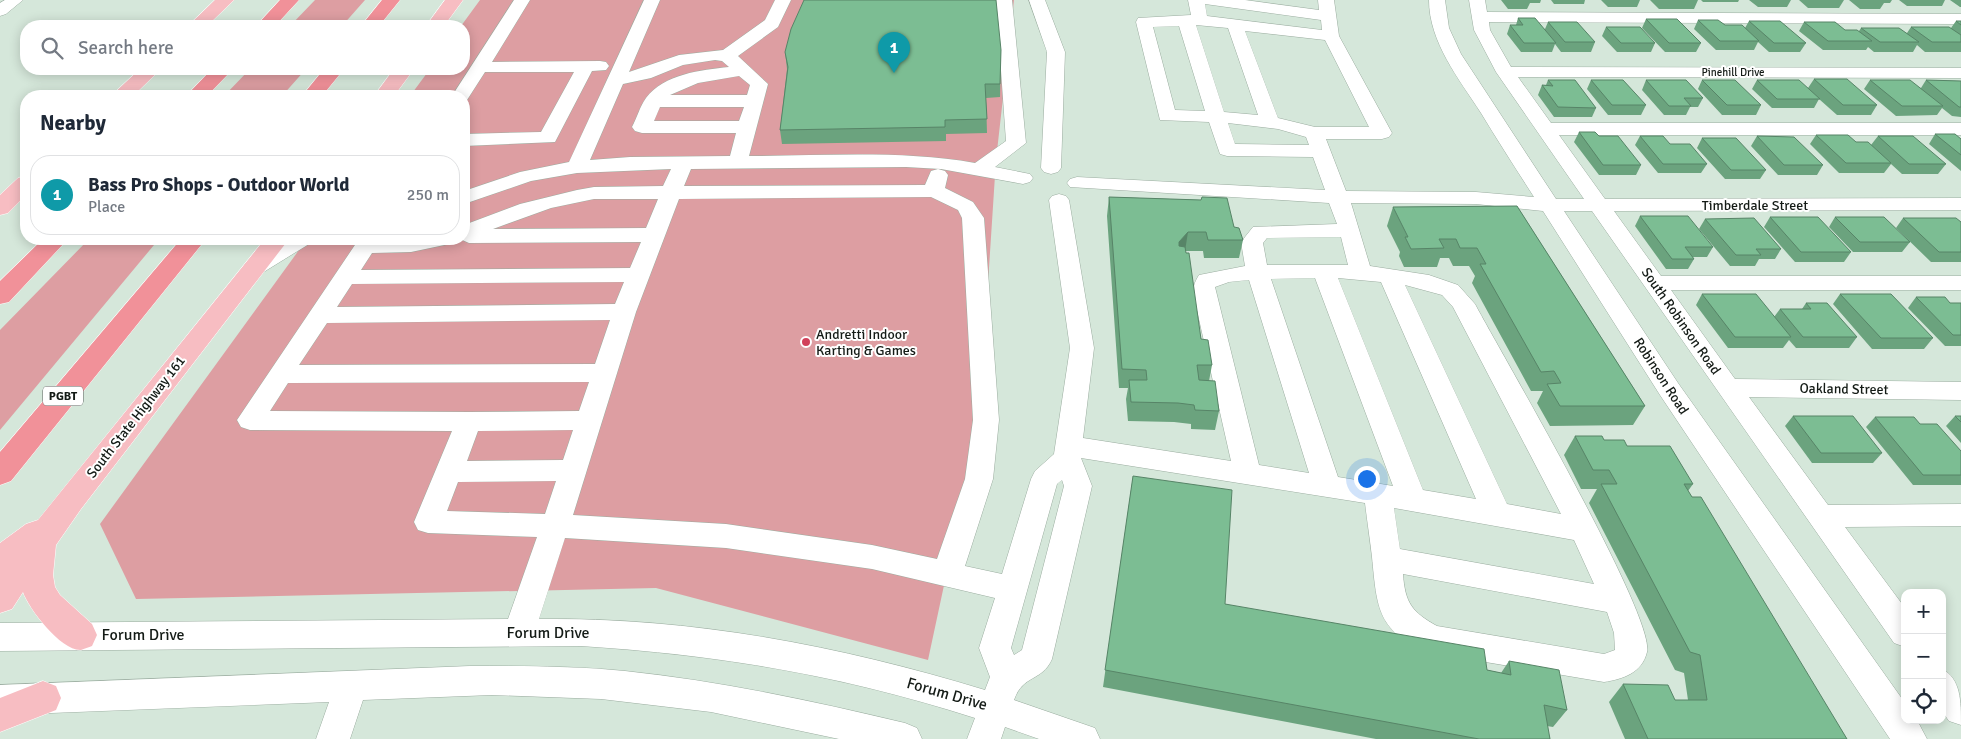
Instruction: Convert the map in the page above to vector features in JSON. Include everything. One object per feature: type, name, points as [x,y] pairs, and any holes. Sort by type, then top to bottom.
[{"type":"highway","points":[[271,20],[290,0]]},
{"type":"highway","points":[[375,20],[391,0]]},
{"type":"highway","points":[[202,90],[217,75]]},
{"type":"highway","points":[[317,90],[329,75]]},
{"type":"highway","points":[[0,296],[50,245]]},
{"type":"highway","name":"PGBT","points":[[0,473],[189,245]]},
{"type":"main road","points":[[203,20],[225,0]]},
{"type":"main road","points":[[439,20],[454,0]]},
{"type":"main road","points":[[128,90],[144,75]]},
{"type":"main road","points":[[388,90],[400,75]]},
{"type":"main road","points":[[0,208],[20,189]]},
{"type":"main road","name":"South State Highway 161","points":[[0,599],[70,500],[272,245]]},
{"type":"main road","points":[[0,560],[26,544],[70,500]]},
{"type":"main road","points":[[40,543],[35,570],[39,595],[51,611],[80,635]]},
{"type":"main road","points":[[0,714],[43,698]]},
{"type":"street","points":[[465,90],[522,0]]},
{"type":"street","points":[[577,167],[652,0]]},
{"type":"street","points":[[480,67],[586,66],[619,73],[646,74],[679,60],[700,56],[727,56],[772,23],[783,0]]},
{"type":"street","points":[[978,170],[1016,143],[1004,0]]},
{"type":"street","points":[[1037,0],[1056,52],[1051,168]]},
{"type":"street","points":[[1196,0],[1193,21],[1216,117],[1227,150],[1321,151]]},
{"type":"street","points":[[1209,0],[1327,8],[1330,36],[1382,133],[1314,133],[1270,121],[1167,116],[1144,22],[1193,21],[1235,24],[1330,36]]},
{"type":"street","name":"Robinson Road","points":[[1437,0],[1440,23],[1448,46],[1669,389],[1910,739]]},
{"type":"street","points":[[1479,8],[1961,19]]},
{"type":"street","name":"South Robinson Road","points":[[1479,8],[1482,30],[1505,72],[1728,388],[1901,627]]},
{"type":"street","points":[[1235,24],[1270,121]]},
{"type":"street","points":[[727,56],[760,84],[738,162]]},
{"type":"street","points":[[470,140],[548,138],[586,66]]},
{"type":"street","points":[[742,70],[688,80],[666,89],[654,101],[642,127],[748,127]]},
{"type":"street","name":"Pinehill Drive","points":[[1505,72],[1961,73]]},
{"type":"street","points":[[654,101],[755,101]]},
{"type":"street","points":[[1546,129],[1961,130]]},
{"type":"street","points":[[1314,133],[1336,198],[1350,230],[1361,273]]},
{"type":"street","points":[[470,196],[526,176],[577,167],[630,163],[906,161],[941,164],[1023,178],[1033,171],[1051,168],[1068,173],[1077,183],[1073,193],[1044,199],[1022,188],[1023,178]]},
{"type":"street","points":[[518,632],[555,526],[624,312],[683,163]]},
{"type":"street","points":[[934,191],[941,164]]},
{"type":"street","name":"Timberdale Street","points":[[1077,183],[1336,198],[1476,198],[1550,205],[1961,204]]},
{"type":"street","points":[[470,231],[528,207],[562,197],[594,193],[934,191],[966,206],[973,218],[986,420],[979,479],[947,574]]},
{"type":"street","points":[[984,739],[1006,677],[1036,659],[1078,486],[1068,452],[1082,348],[1044,199]]},
{"type":"street","points":[[1327,485],[1257,271],[1252,242],[1261,232],[1350,230]]},
{"type":"street","points":[[470,234],[654,235]]},
{"type":"street","points":[[254,268],[291,245]]},
{"type":"street","points":[[366,245],[250,420],[468,422],[589,420]]},
{"type":"street","points":[[1247,472],[1204,288],[1207,280],[1257,271],[1324,271],[1389,276],[1440,286],[1452,291],[1463,304],[1584,530],[1630,632],[1632,647],[1629,659],[1619,667],[1604,668],[1432,639],[1412,629],[1397,614],[1390,599],[1387,559],[1378,494]]},
{"type":"street","points":[[1324,271],[1412,499]]},
{"type":"street","points":[[345,277],[638,275]]},
{"type":"street","points":[[1389,276],[1498,513]]},
{"type":"street","points":[[1654,283],[1961,283]]},
{"type":"street","points":[[320,315],[624,312]]},
{"type":"street","points":[[280,374],[604,373]]},
{"type":"street","name":"Oakland Street","points":[[1728,388],[1961,391]]},
{"type":"street","points":[[468,422],[428,522],[555,526],[726,536],[872,557],[1012,589]]},
{"type":"street","points":[[1068,452],[1247,472],[1498,513],[1584,530]]},
{"type":"street","points":[[1006,677],[995,648],[1045,479],[1068,452]]},
{"type":"street","points":[[449,472],[573,470]]},
{"type":"street","points":[[1820,516],[1961,515]]},
{"type":"street","points":[[1387,559],[1617,601]]},
{"type":"street","name":"Forum Drive","points":[[0,637],[518,632],[581,632],[627,635],[759,650],[867,672],[995,708],[1083,739]]},
{"type":"street","points":[[0,700],[543,680],[644,687],[750,704],[905,739]]},
{"type":"street","points":[[333,739],[351,686]]},
{"type":"street","points":[[1946,689],[1961,710]]},
{"type":"shaded area","points":[[315,0],[365,0],[347,20],[296,20]]},
{"type":"shaded area","points":[[480,0],[1014,0],[996,160],[979,422],[928,660],[656,588],[136,599],[100,524],[303,245],[470,245],[470,90],[414,90],[426,75],[470,75],[470,20],[465,20]]},
{"type":"shaded area","points":[[244,75],[301,75],[287,90],[230,90]]},
{"type":"shaded area","points":[[83,245],[154,245],[0,430],[0,330]]},
{"type":"building","points":[[804,0],[996,0],[1001,50],[1000,84],[985,84],[987,119],[945,120],[945,127],[780,130],[788,67],[785,52],[791,29]]},
{"type":"building","points":[[1518,18],[1535,18],[1556,43],[1524,43],[1510,25],[1523,25]]},
{"type":"building","points":[[1646,19],[1677,19],[1701,43],[1669,43]]},
{"type":"building","points":[[1698,20],[1718,20],[1725,25],[1742,25],[1759,41],[1720,41]]},
{"type":"building","points":[[1749,21],[1780,21],[1806,43],[1774,43]]},
{"type":"building","points":[[1548,22],[1577,22],[1595,42],[1565,42]]},
{"type":"building","points":[[1804,22],[1835,22],[1845,30],[1857,30],[1872,41],[1828,41]]},
{"type":"building","points":[[1606,27],[1640,27],[1655,43],[1621,43]]},
{"type":"building","points":[[1911,27],[1949,27],[1961,35],[1961,42],[1932,42]]},
{"type":"building","points":[[1861,28],[1899,28],[1919,42],[1880,42]]},
{"type":"building","points":[[1814,79],[1847,79],[1877,105],[1843,105]]},
{"type":"building","points":[[1548,80],[1575,80],[1596,108],[1558,107],[1542,85],[1553,86]]},
{"type":"building","points":[[1591,80],[1623,80],[1646,105],[1612,105]]},
{"type":"building","points":[[1646,80],[1686,80],[1703,98],[1684,98],[1691,106],[1669,106]]},
{"type":"building","points":[[1702,80],[1735,80],[1761,105],[1727,105]]},
{"type":"building","points":[[1757,80],[1799,80],[1820,99],[1777,99]]},
{"type":"building","points":[[1870,80],[1910,80],[1943,106],[1902,106]]},
{"type":"building","points":[[1926,80],[1961,81],[1961,107],[1959,107]]},
{"type":"building","points":[[1579,132],[1595,132],[1599,136],[1618,136],[1641,165],[1603,165]]},
{"type":"building","points":[[1935,134],[1955,134],[1961,139],[1961,155]]},
{"type":"building","points":[[1816,135],[1848,135],[1856,142],[1868,142],[1891,163],[1846,163]]},
{"type":"building","points":[[1640,136],[1663,136],[1670,144],[1690,144],[1707,164],[1663,164]]},
{"type":"building","points":[[1757,136],[1794,137],[1823,165],[1784,165]]},
{"type":"building","points":[[1878,136],[1913,136],[1946,164],[1909,164]]},
{"type":"building","points":[[1702,138],[1736,138],[1766,170],[1731,170]]},
{"type":"building","points":[[1109,197],[1201,200],[1202,197],[1227,198],[1234,227],[1239,228],[1243,240],[1208,240],[1206,232],[1188,232],[1179,242],[1179,246],[1185,247],[1186,253],[1189,253],[1201,339],[1208,340],[1212,365],[1197,365],[1199,380],[1215,381],[1219,411],[1195,410],[1194,405],[1178,403],[1131,402],[1129,380],[1147,380],[1146,370],[1122,369]]},
{"type":"building","points":[[1517,206],[1645,406],[1560,406],[1547,384],[1561,383],[1554,371],[1541,372],[1480,264],[1486,264],[1477,248],[1460,248],[1456,239],[1439,239],[1444,248],[1411,249],[1405,237],[1408,237],[1393,207]]},
{"type":"building","points":[[1640,216],[1688,216],[1713,247],[1685,247],[1694,259],[1672,259]]},
{"type":"building","points":[[1770,217],[1818,217],[1851,252],[1801,252]]},
{"type":"building","points":[[1835,217],[1884,217],[1910,242],[1860,242]]},
{"type":"building","points":[[1754,218],[1781,249],[1756,249],[1761,255],[1736,255],[1705,219]]},
{"type":"building","points":[[1903,218],[1956,218],[1961,222],[1961,252],[1939,252]]},
{"type":"building","points":[[1702,294],[1756,294],[1791,337],[1735,337]]},
{"type":"building","points":[[1840,294],[1891,294],[1933,338],[1881,338]]},
{"type":"building","points":[[1916,297],[1945,297],[1950,303],[1961,303],[1961,335],[1953,335]]},
{"type":"building","points":[[1806,303],[1827,303],[1857,337],[1803,337],[1780,309],[1811,309]]},
{"type":"building","points":[[1793,416],[1853,416],[1882,453],[1821,453]]},
{"type":"building","points":[[1955,416],[1961,416],[1961,422]]},
{"type":"building","points":[[1875,417],[1914,417],[1920,424],[1937,424],[1961,451],[1961,475],[1923,475]]},
{"type":"building","points":[[1575,436],[1602,436],[1604,440],[1624,440],[1627,446],[1670,446],[1693,484],[1684,484],[1692,497],[1701,497],[1847,739],[1648,739],[1623,684],[1668,685],[1675,700],[1707,700],[1700,655],[1690,652],[1601,484],[1617,484],[1609,470],[1593,470]]},
{"type":"building","points":[[1133,476],[1232,490],[1225,604],[1484,649],[1487,670],[1511,675],[1509,661],[1559,670],[1567,710],[1544,705],[1550,739],[1479,739],[1105,670]]},
{"type":"place","name":"Bass Pro Shops - Outdoor World","points":[[894,73]]},
{"type":"place","name":"Andretti Indoor Karting & Games","points":[[806,342]]}]
